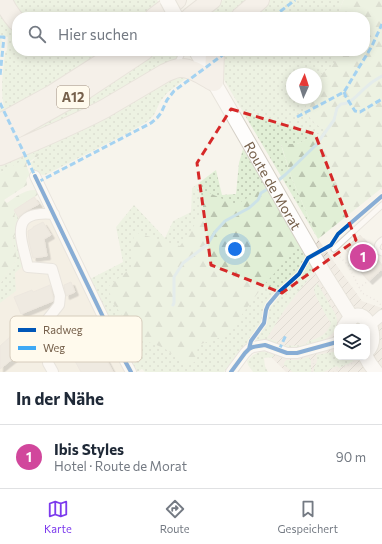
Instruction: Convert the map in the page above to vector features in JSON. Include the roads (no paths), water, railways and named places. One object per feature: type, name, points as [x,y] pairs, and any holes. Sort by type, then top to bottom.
[{"type":"highway","points":[[3,0],[12,16]]},
{"type":"highway","points":[[161,12],[177,0]]},
{"type":"highway","points":[[174,12],[190,0]]},
{"type":"highway","points":[[196,12],[212,0]]},
{"type":"highway","points":[[246,12],[260,0]]},
{"type":"highway","name":"A12","points":[[0,123],[51,95],[112,56]]},
{"type":"highway","name":"A12","points":[[0,138],[79,94],[136,56]]},
{"type":"highway","points":[[0,156],[72,124],[173,70],[186,68],[214,82],[215,56]]},
{"type":"main road","points":[[167,0],[173,12]]},
{"type":"main road","name":"Route de Morat","points":[[199,56],[325,274],[348,323],[357,316],[378,318],[379,335],[370,351]]},
{"type":"main road","points":[[370,360],[370,364],[376,372]]},
{"type":"street","points":[[35,176],[103,316]]},
{"type":"street","points":[[50,316],[59,305],[60,296],[52,269],[28,267],[20,227],[22,221],[31,215],[42,213],[54,214]]},
{"type":"street","points":[[231,372],[245,353],[253,347],[264,345],[287,353],[297,353],[334,343]]},
{"type":"street","points":[[48,362],[53,372]]},
{"type":"street","points":[[126,362],[131,372]]},
{"type":"lane","points":[[173,70],[180,56]]},
{"type":"lane","points":[[335,250],[382,205]]},
{"type":"lane","points":[[382,240],[377,245],[378,251],[382,253]]},
{"type":"waterway","points":[[275,183],[316,145],[334,120],[337,108],[341,104],[351,101],[370,83],[382,76]]},
{"type":"waterway","points":[[173,305],[174,277],[183,263],[207,245],[215,232],[225,221],[249,208],[258,200],[261,193],[269,188]]},
{"type":"place","name":"Ibis Styles","points":[[363,257]]}]
